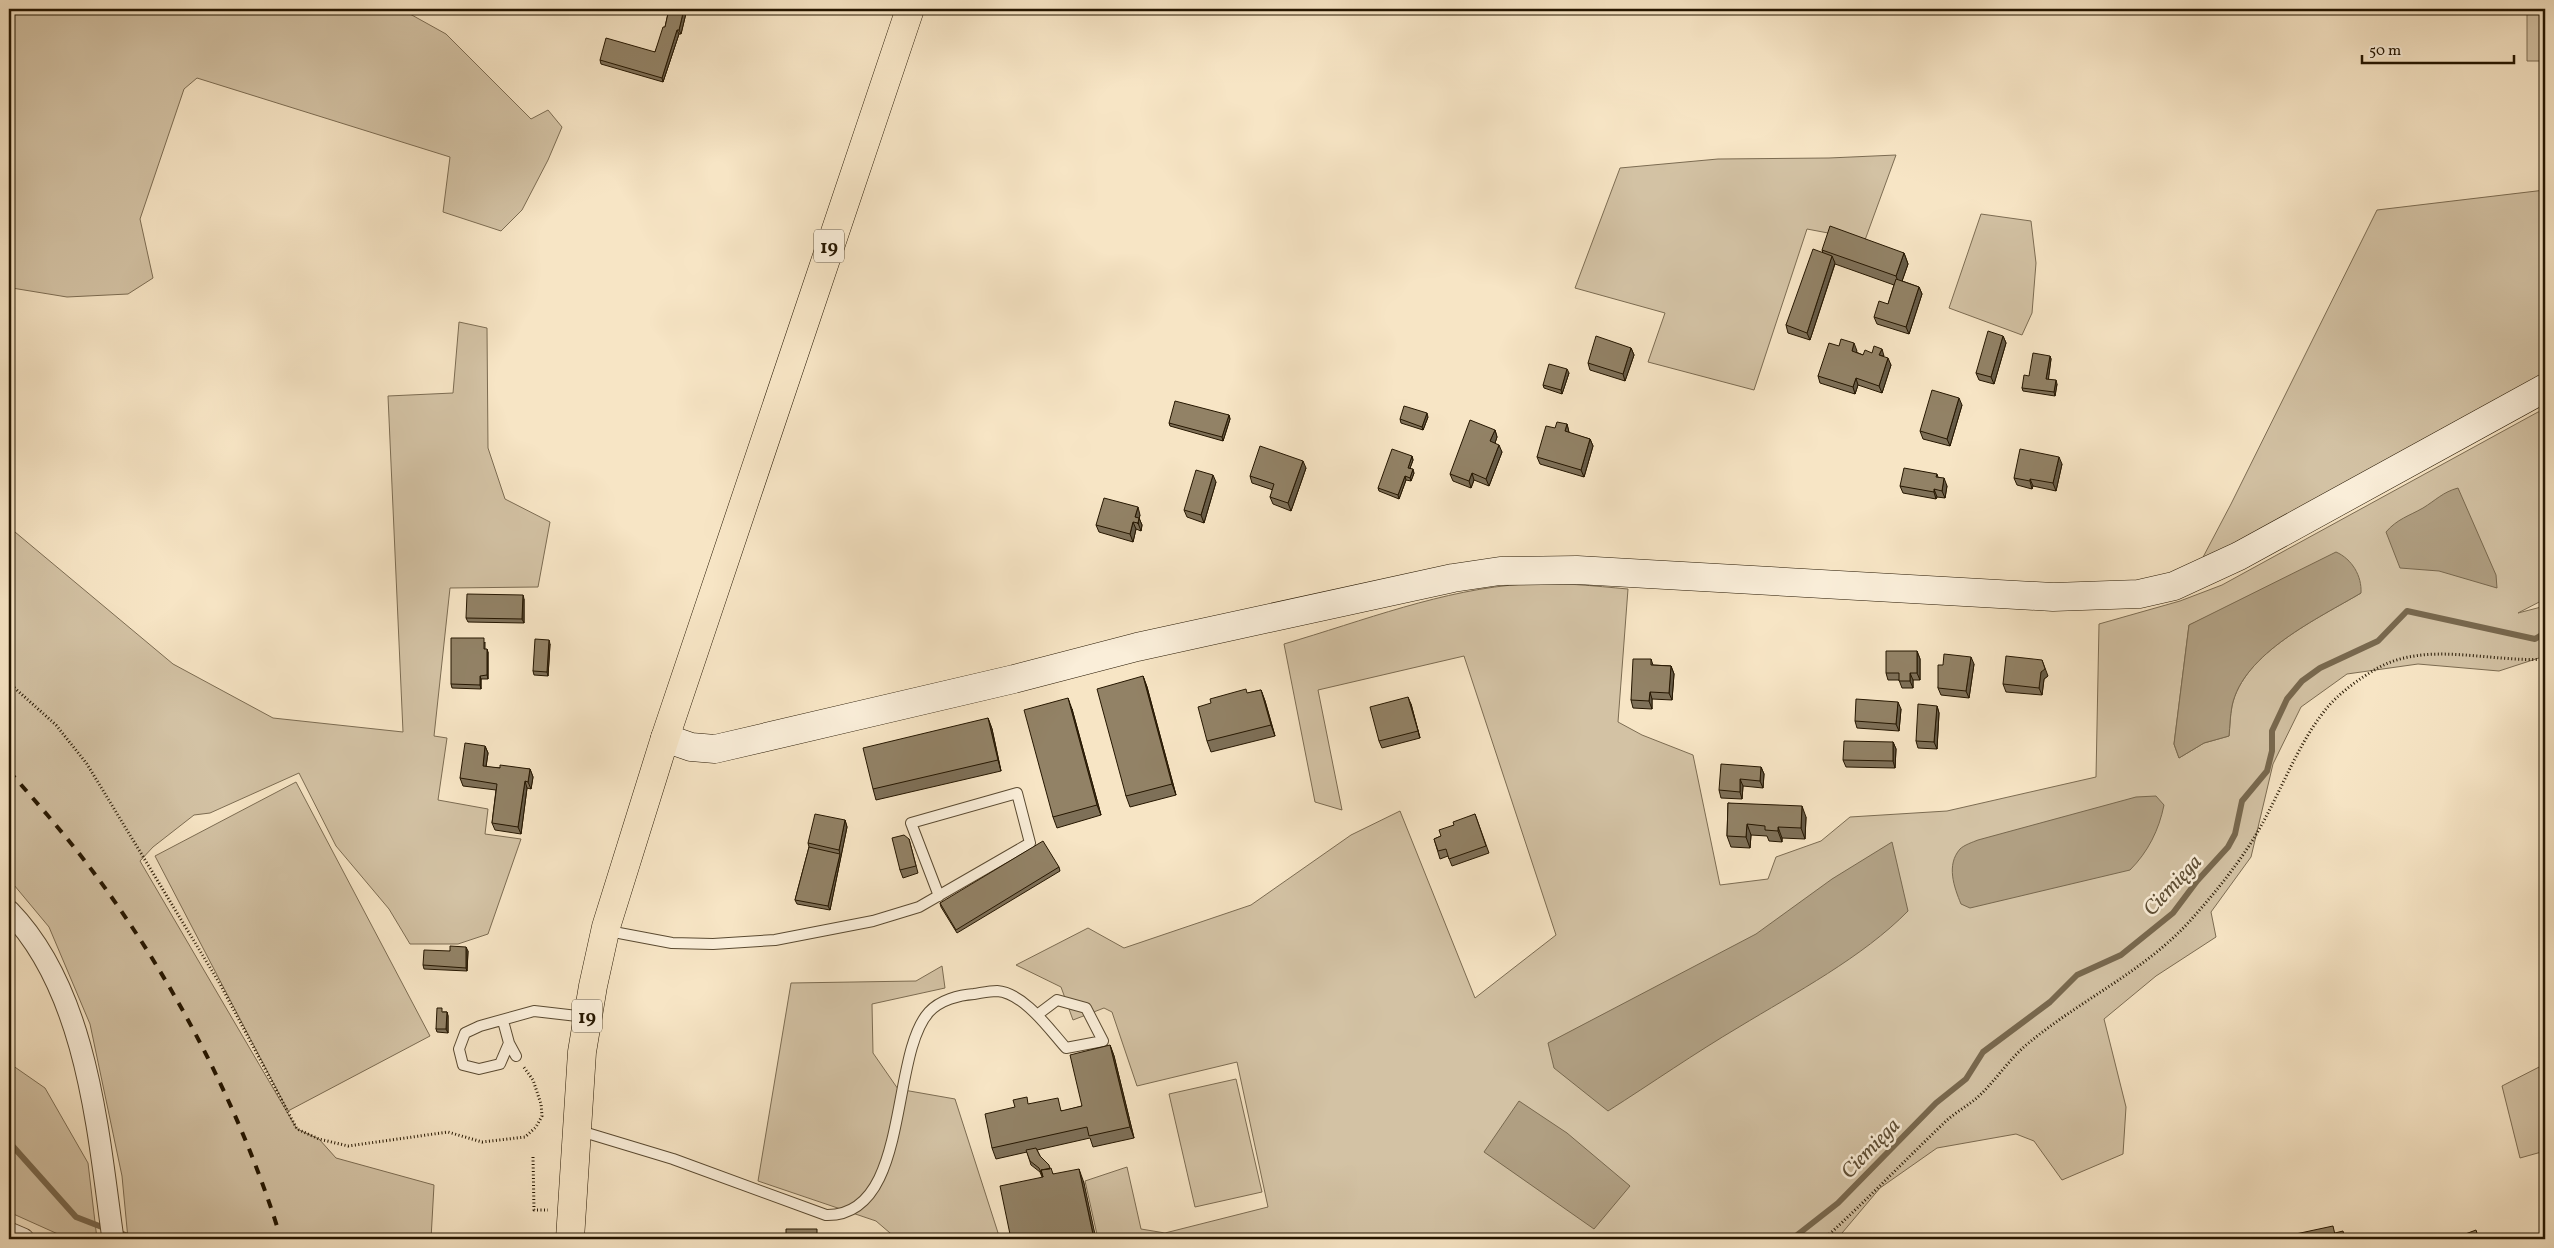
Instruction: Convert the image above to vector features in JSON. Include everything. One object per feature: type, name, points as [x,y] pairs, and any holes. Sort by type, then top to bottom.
[{"type":"highway","name":"19","points":[[570,1239],[579,1076],[587,1017],[606,927],[665,738],[910,9]]},
{"type":"street","points":[[665,738],[691,747],[714,749],[1014,679],[1137,647],[1453,578],[1500,571],[1538,569],[1596,570],[2053,597],[2139,594],[2174,586],[2239,556],[2545,388]]},
{"type":"street","points":[[9,911],[29,934],[40,951],[63,997],[85,1068],[113,1239]]},
{"type":"street","points":[[9,1233],[23,1239]]},
{"type":"lane","points":[[606,927],[619,932],[672,943],[713,944],[770,940],[873,921],[919,907],[939,896],[1030,843],[1017,793],[911,823],[939,896]]},
{"type":"lane","points":[[576,1130],[673,1159],[826,1215],[835,1215],[857,1206],[869,1195],[891,1149],[913,1040],[929,1012],[957,995],[998,991],[1028,1004],[1037,1015],[1066,1048],[1103,1041],[1086,1008],[1057,1000],[1037,1015]]},
{"type":"lane","points":[[510,1043],[500,1064],[479,1069],[463,1065],[459,1049],[465,1033],[480,1026],[504,1021],[534,1011],[587,1017]]},
{"type":"lane","points":[[504,1021],[516,1056]]},
{"type":"path","points":[[1824,1239],[1878,1190],[1945,1122],[1978,1097],[2024,1047],[2076,1007],[2138,968],[2187,924],[2236,866],[2258,832],[2313,728],[2327,707],[2348,689],[2378,668],[2410,657],[2450,655],[2525,661],[2545,659]]},
{"type":"path","points":[[9,683],[56,725],[87,764],[220,984],[297,1129],[319,1139],[348,1146],[448,1132],[482,1142],[525,1137],[536,1127],[542,1116],[541,1104],[533,1080],[516,1056]]},
{"type":"shaded area","points":[[9,9],[401,9],[446,34],[531,119],[548,110],[562,127],[548,160],[522,210],[501,231],[443,212],[450,157],[197,78],[184,89],[140,219],[153,278],[128,294],[67,297],[12,288],[9,293]]},
{"type":"shaded area","points":[[2527,9],[2545,9],[2545,61],[2527,61]]},
{"type":"shaded area","points":[[1896,155],[1865,240],[1807,229],[1754,390],[1648,362],[1665,313],[1575,288],[1620,168],[1718,159]]},
{"type":"shaded area","points":[[2545,190],[2545,375],[2201,561],[2377,210]]},
{"type":"shaded area","points":[[1981,214],[2031,221],[2036,263],[2032,313],[2022,335],[1949,308]]},
{"type":"shaded area","points":[[459,322],[487,328],[488,448],[505,499],[550,522],[538,587],[450,588],[434,736],[447,738],[438,800],[488,809],[485,834],[521,839],[488,934],[458,944],[410,944],[389,909],[336,846],[299,773],[210,813],[194,815],[153,847],[140,861],[297,1129],[319,1139],[336,1158],[434,1185],[431,1239],[128,1239],[122,1176],[90,1024],[49,927],[9,879],[9,527],[173,664],[273,718],[403,732],[388,396],[453,393]]},
{"type":"shaded area","points":[[2545,411],[2545,599],[2518,613],[2545,606],[2545,656],[2499,671],[2418,664],[2347,674],[2301,707],[2273,764],[2251,857],[2211,912],[2216,937],[2156,976],[2104,1019],[2126,1107],[2123,1154],[2062,1180],[2034,1141],[2016,1134],[1937,1148],[1880,1188],[1837,1239],[1098,1239],[1085,1181],[1127,1167],[1141,1229],[1165,1233],[1268,1207],[1237,1062],[1137,1086],[1112,1012],[1104,1008],[1073,1020],[1061,987],[1016,965],[1088,928],[1124,948],[1251,905],[1351,835],[1400,811],[1475,998],[1556,935],[1464,656],[1318,690],[1342,810],[1315,802],[1284,644],[1403,607],[1464,592],[1494,587],[1551,584],[1628,589],[1618,722],[1642,735],[1693,755],[1720,885],[1768,879],[1776,857],[1821,841],[1850,817],[1947,811],[2096,777],[2099,624],[2180,601],[2222,585],[2538,412]],"holes":[[[2361,593],[2305,626],[2267,654],[2251,669],[2239,687],[2232,706],[2229,736],[2204,743],[2179,758],[2174,744],[2189,625],[2246,599]]]},
{"type":"shaded area","points":[[2458,488],[2496,575],[2497,588],[2439,571],[2400,568],[2386,532],[2399,521],[2444,494]]},
{"type":"shaded area","points":[[2336,552],[2347,559],[2355,569],[2360,580],[2361,593],[2305,626],[2267,654],[2251,669],[2239,687],[2232,706],[2229,736],[2204,743],[2179,758],[2174,744],[2189,625]]},
{"type":"shaded area","points":[[296,782],[430,1036],[288,1111],[155,856]]},
{"type":"shaded area","points":[[2156,796],[2164,805],[2159,823],[2152,840],[2130,870],[1970,908],[1961,904],[1954,883],[1952,869],[1956,855],[1964,846],[1978,840],[2136,797]]},
{"type":"shaded area","points":[[1892,842],[1908,911],[1870,944],[1828,974],[1706,1047],[1608,1111],[1554,1068],[1548,1043],[1756,934],[1832,879]]},
{"type":"shaded area","points":[[942,966],[945,988],[872,1004],[873,1053],[898,1089],[955,1099],[1000,1239],[897,1239],[876,1221],[758,1181],[791,983],[916,981]]},
{"type":"shaded area","points":[[9,1063],[45,1088],[88,1163],[97,1239],[69,1239],[9,1212]]},
{"type":"shaded area","points":[[2545,1064],[2545,1151],[2520,1158],[2502,1086]]},
{"type":"shaded area","points":[[1236,1079],[1262,1192],[1195,1207],[1169,1094]]},
{"type":"shaded area","points":[[1519,1101],[1567,1133],[1630,1186],[1594,1229],[1484,1152]]},
{"type":"building","points":[[669,9],[684,9],[679,30],[677,30],[662,78],[600,60],[606,38],[655,52],[663,27],[665,27]]},
{"type":"building","points":[[1830,226],[1904,253],[1896,276],[1822,250]]},
{"type":"building","points":[[1813,249],[1832,256],[1807,333],[1786,325]]},
{"type":"building","points":[[1896,279],[1919,287],[1906,327],[1874,317],[1879,301],[1888,304]]},
{"type":"building","points":[[1988,331],[2003,336],[1991,377],[1976,373]]},
{"type":"building","points":[[1596,336],[1631,348],[1623,374],[1588,363]]},
{"type":"building","points":[[1841,339],[1854,343],[1852,351],[1863,355],[1865,350],[1872,353],[1874,346],[1882,349],[1879,355],[1888,358],[1879,386],[1856,378],[1853,387],[1818,376],[1829,343],[1839,346]]},
{"type":"building","points":[[2033,353],[2050,356],[2046,379],[2056,380],[2054,392],[2022,388],[2024,375],[2029,376]]},
{"type":"building","points":[[1549,364],[1567,369],[1561,390],[1543,385]]},
{"type":"building","points":[[1932,390],[1959,398],[1947,439],[1920,431]]},
{"type":"building","points":[[1175,401],[1229,415],[1222,437],[1169,423]]},
{"type":"building","points":[[1404,406],[1427,413],[1422,427],[1400,419]]},
{"type":"building","points":[[1470,420],[1495,430],[1490,441],[1499,445],[1486,479],[1472,473],[1469,481],[1450,474]]},
{"type":"building","points":[[1557,422],[1567,424],[1565,431],[1590,439],[1581,470],[1537,457],[1546,426],[1555,428]]},
{"type":"building","points":[[1260,446],[1303,461],[1288,503],[1270,497],[1274,484],[1250,476]]},
{"type":"building","points":[[1392,449],[1412,456],[1408,468],[1413,469],[1410,478],[1405,476],[1398,495],[1378,488]]},
{"type":"building","points":[[2020,449],[2059,457],[2053,483],[2014,478]]},
{"type":"building","points":[[1904,468],[1937,474],[1936,477],[1944,478],[1942,491],[1934,489],[1934,492],[1900,486]]},
{"type":"building","points":[[1196,470],[1213,475],[1201,515],[1184,510]]},
{"type":"building","points":[[1104,498],[1138,507],[1135,517],[1139,518],[1138,523],[1133,522],[1130,534],[1096,525]]},
{"type":"building","points":[[467,594],[523,595],[522,619],[466,618]]},
{"type":"building","points":[[451,638],[484,638],[484,649],[487,649],[487,675],[480,676],[480,685],[451,684]]},
{"type":"building","points":[[535,639],[549,640],[547,672],[533,671]]},
{"type":"building","points":[[1886,651],[1917,651],[1917,673],[1910,673],[1910,681],[1899,681],[1899,673],[1886,673]]},
{"type":"building","points":[[1944,654],[1971,657],[1966,691],[1938,688],[1938,665],[1943,665]]},
{"type":"building","points":[[2006,656],[2042,660],[2045,669],[2041,672],[2039,688],[2003,684]]},
{"type":"building","points":[[1633,659],[1651,659],[1651,665],[1671,666],[1669,693],[1650,692],[1649,701],[1631,700]]},
{"type":"building","points":[[1143,676],[1172,784],[1126,796],[1097,689]]},
{"type":"building","points":[[1246,689],[1247,693],[1261,690],[1271,725],[1207,741],[1198,707],[1211,703],[1210,699]]},
{"type":"building","points":[[1408,697],[1418,731],[1379,741],[1370,707]]},
{"type":"building","points":[[1068,698],[1097,805],[1053,817],[1024,710]]},
{"type":"building","points":[[1856,699],[1898,702],[1896,724],[1855,721]]},
{"type":"building","points":[[1918,704],[1937,706],[1934,742],[1916,741]]},
{"type":"building","points":[[988,718],[998,760],[873,789],[863,748]]},
{"type":"building","points":[[1844,741],[1893,742],[1893,761],[1843,760]]},
{"type":"building","points":[[465,743],[485,746],[483,766],[500,768],[500,765],[530,769],[528,782],[525,781],[518,827],[492,823],[497,784],[460,778]]},
{"type":"building","points":[[1721,764],[1761,767],[1760,781],[1740,779],[1740,792],[1719,790]]},
{"type":"building","points":[[1728,803],[1802,806],[1801,828],[1778,827],[1778,831],[1765,830],[1765,826],[1747,824],[1746,837],[1727,836]]},
{"type":"building","points":[[815,814],[845,820],[839,850],[808,843]]},
{"type":"building","points":[[1475,814],[1486,846],[1449,859],[1446,849],[1438,851],[1434,839],[1441,836],[1439,830],[1454,825],[1453,822]]},
{"type":"building","points":[[904,835],[909,839],[916,866],[900,870],[892,838]]},
{"type":"building","points":[[1043,841],[1059,867],[956,930],[940,903]]},
{"type":"building","points":[[809,847],[840,854],[828,906],[795,900]]},
{"type":"building","points":[[450,946],[466,947],[466,968],[423,965],[424,950],[450,951]]},
{"type":"building","points":[[437,1008],[442,1008],[442,1012],[447,1012],[446,1029],[436,1029]]},
{"type":"building","points":[[1110,1045],[1130,1127],[1089,1136],[1087,1127],[992,1148],[985,1114],[1015,1107],[1013,1100],[1027,1097],[1028,1104],[1058,1098],[1061,1111],[1082,1106],[1070,1055]]},
{"type":"building","points":[[1036,1148],[1050,1169],[1041,1170],[1043,1177],[1039,1168],[1030,1161],[1026,1150]]},
{"type":"building","points":[[1051,1168],[1053,1174],[1079,1169],[1094,1239],[1011,1239],[1000,1186],[1043,1177],[1041,1170]]},
{"type":"building","points":[[2333,1226],[2336,1239],[2292,1239],[2291,1235]]},
{"type":"building","points":[[786,1229],[817,1229],[817,1236],[828,1235],[828,1239],[786,1239]]},
{"type":"building","points":[[2476,1230],[2479,1239],[2452,1239]]},
{"type":"building","points":[[2343,1231],[2345,1239],[2336,1239],[2335,1233]]},
{"type":"waterway","name":"Ciemięga","points":[[1792,1239],[1838,1203],[1936,1103],[1966,1079],[1983,1052],[2050,1002],[2077,975],[2121,955],[2173,913],[2197,881],[2228,847],[2235,834],[2242,801],[2267,771],[2272,751],[2272,731],[2287,699],[2302,681],[2320,668],[2378,641],[2407,611],[2535,639],[2545,633]]},
{"type":"waterway","name":"Ciemięga","points":[[9,1142],[76,1217],[107,1229]]},
{"type":"waterway","name":"Ciemięga","points":[[117,1232],[137,1239]]},
{"type":"railway","points":[[9,771],[94,873],[123,914],[178,1002],[203,1048],[247,1143],[281,1239]]}]
